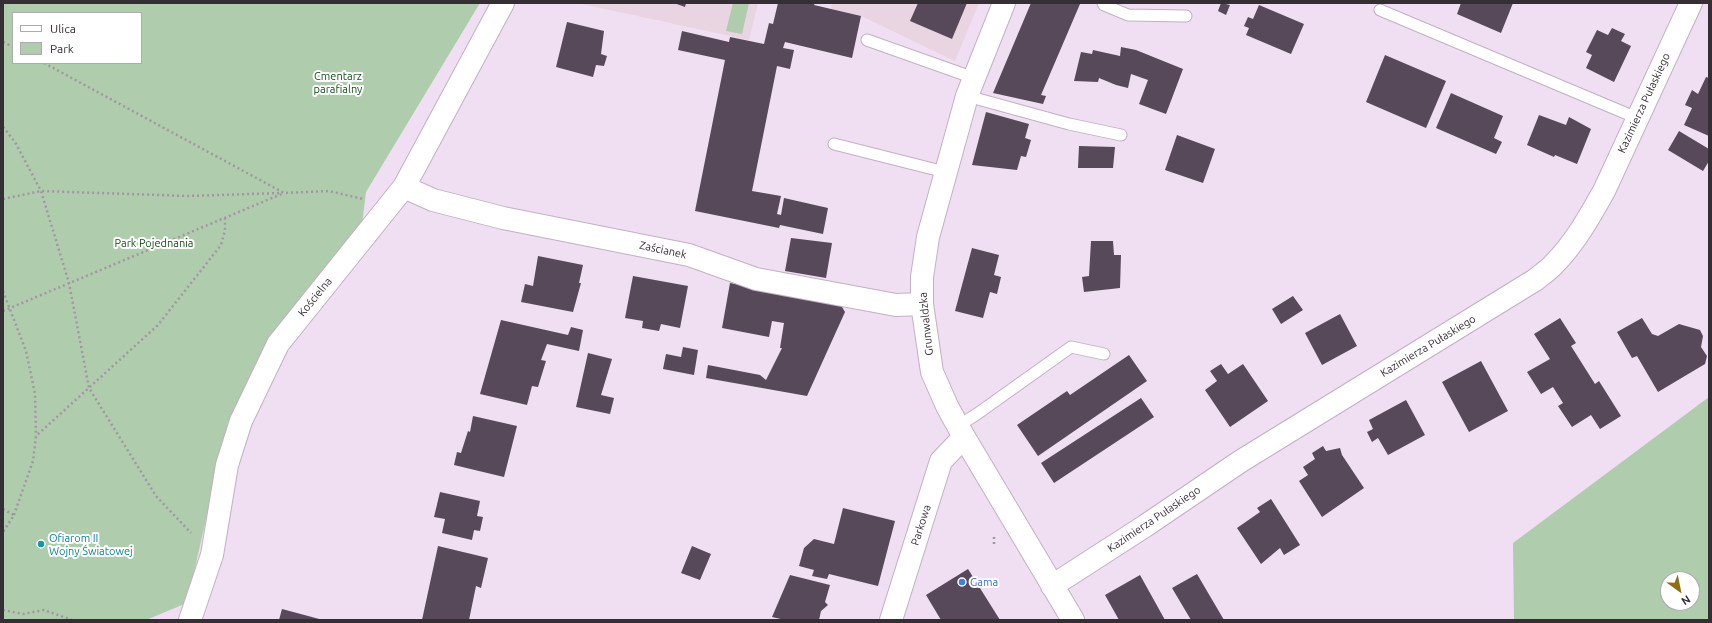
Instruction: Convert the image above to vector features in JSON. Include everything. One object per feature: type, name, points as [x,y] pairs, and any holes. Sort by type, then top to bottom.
[{"type":"street","name":"Kościelna","points":[[190,620],[212,555],[228,465],[241,421],[278,344],[404,187],[503,3]]},
{"type":"street","name":"Grunwaldzka","points":[[1004,3],[970,87],[928,237],[922,278],[922,304],[932,372],[961,431],[1073,620]]},
{"type":"street","name":"Kazimierza Pułaskiego","points":[[1052,586],[1145,526],[1241,461],[1535,280],[1560,258],[1589,218],[1604,190],[1691,3]]},
{"type":"street","name":"Zaścianek","points":[[404,187],[433,200],[502,218],[689,256],[756,278],[896,305],[922,304]]},
{"type":"street","name":"Parkowa","points":[[891,620],[941,461],[961,431]]},
{"type":"lane","points":[[1103,3],[1104,6],[1128,15],[1186,16]]},
{"type":"lane","points":[[1380,10],[1637,118]]},
{"type":"lane","points":[[867,40],[970,87],[1069,124],[1121,135]]},
{"type":"lane","points":[[834,144],[946,172]]},
{"type":"lane","points":[[961,431],[977,414],[1071,347],[1104,354]]},
{"type":"path","points":[[3,42],[12,46]]},
{"type":"path","points":[[46,64],[284,193]]},
{"type":"path","points":[[3,127],[15,142],[41,191],[69,283],[89,388],[156,496],[212,555]]},
{"type":"path","points":[[3,199],[41,191],[188,196],[329,191],[362,198],[385,210]]},
{"type":"path","points":[[3,311],[284,193]]},
{"type":"path","points":[[36,436],[158,325],[221,246],[225,230],[225,217]]},
{"type":"path","points":[[3,291],[26,351],[35,394],[36,436],[33,461],[14,515],[3,532]]},
{"type":"path","points":[[3,509],[14,515]]},
{"type":"path","points":[[3,610],[23,614],[44,610],[72,620]]},
{"type":"shaded area","points":[[577,3],[758,3],[749,40]]},
{"type":"shaded area","points":[[832,3],[979,3],[955,61],[861,16],[831,9]]},
{"type":"green space","name":"Park Pojednania","points":[[3,3],[480,3],[366,192],[362,224],[271,337],[228,422],[187,603],[146,620],[3,620]]},
{"type":"green space","points":[[733,3],[749,3],[742,34],[726,31]]},
{"type":"green space","points":[[1709,397],[1709,620],[1514,620],[1513,543]]},
{"type":"building","points":[[674,3],[686,3],[685,7]]},
{"type":"building","points":[[778,3],[815,3],[814,5],[861,16],[852,58],[785,42],[783,48],[794,50],[790,69],[777,66],[752,191],[781,196],[777,214],[781,215],[784,198],[828,208],[823,234],[780,225],[779,228],[695,211],[725,60],[678,50],[682,31],[729,42],[730,37],[764,44],[769,23],[773,24]]},
{"type":"building","points":[[918,3],[967,3],[952,39],[910,21]]},
{"type":"building","points":[[1031,3],[1080,4],[1041,95],[1046,96],[1043,104],[993,93]]},
{"type":"building","points":[[1221,3],[1230,5],[1226,15],[1218,11]]},
{"type":"building","points":[[1461,3],[1513,3],[1501,33],[1457,14]]},
{"type":"building","points":[[1259,5],[1304,24],[1291,54],[1246,35],[1249,28],[1244,26],[1248,17],[1253,19]]},
{"type":"building","points":[[567,22],[604,31],[601,54],[607,56],[604,66],[596,65],[593,77],[556,67]]},
{"type":"building","points":[[1612,28],[1625,34],[1621,41],[1631,46],[1614,82],[1586,68],[1592,55],[1586,52],[1597,30],[1608,35]]},
{"type":"building","points":[[1121,47],[1136,50],[1183,69],[1166,114],[1139,104],[1148,80],[1131,74],[1128,88],[1099,78],[1098,82],[1074,81],[1081,52],[1092,54],[1093,50],[1120,56]]},
{"type":"building","points":[[1385,55],[1446,81],[1426,128],[1366,102]]},
{"type":"building","points":[[1706,77],[1709,78],[1709,136],[1684,125],[1692,108],[1685,105],[1692,90],[1698,94]]},
{"type":"building","points":[[1451,93],[1503,116],[1494,138],[1502,142],[1496,154],[1436,128]]},
{"type":"building","points":[[986,112],[1029,124],[1025,138],[1031,140],[1026,157],[1021,156],[1017,170],[972,165]]},
{"type":"building","points":[[1539,115],[1566,125],[1569,117],[1591,129],[1577,164],[1555,155],[1554,157],[1527,145]]},
{"type":"building","points":[[1679,131],[1709,149],[1709,161],[1703,171],[1668,150]]},
{"type":"building","points":[[1177,135],[1215,149],[1203,183],[1165,170]]},
{"type":"building","points":[[1079,146],[1115,147],[1113,168],[1078,168]]},
{"type":"building","points":[[791,238],[832,243],[826,278],[785,271]]},
{"type":"building","points":[[1091,241],[1113,241],[1114,255],[1121,255],[1120,288],[1084,292],[1082,277],[1089,276]]},
{"type":"building","points":[[972,248],[999,255],[994,275],[1001,277],[997,294],[990,292],[983,318],[955,311]]},
{"type":"building","points":[[538,256],[583,265],[579,283],[581,283],[573,312],[521,302],[525,284],[533,286]]},
{"type":"building","points":[[633,276],[688,286],[680,328],[661,324],[659,331],[642,328],[643,321],[625,318]]},
{"type":"building","points":[[730,283],[839,302],[845,312],[807,396],[706,378],[708,365],[760,375],[766,380],[782,348],[780,348],[784,323],[772,321],[769,337],[722,328]]},
{"type":"building","points":[[1293,296],[1303,310],[1281,324],[1272,309]]},
{"type":"building","points":[[1340,314],[1357,346],[1322,365],[1305,333]]},
{"type":"building","points":[[1560,318],[1576,343],[1571,346],[1595,384],[1599,381],[1621,416],[1600,429],[1591,415],[1572,427],[1558,406],[1563,403],[1553,387],[1541,394],[1527,372],[1550,359],[1534,334]]},
{"type":"building","points":[[1642,318],[1652,334],[1658,336],[1679,324],[1700,330],[1703,336],[1701,347],[1707,356],[1705,364],[1658,392],[1637,356],[1632,358],[1617,332]]},
{"type":"building","points":[[501,320],[568,335],[571,327],[583,330],[579,351],[547,344],[541,360],[546,361],[538,387],[532,386],[527,405],[480,394]]},
{"type":"building","points":[[683,347],[698,350],[694,375],[663,369],[666,354],[681,357]]},
{"type":"building","points":[[588,353],[612,359],[601,395],[614,398],[610,414],[576,407]]},
{"type":"building","points":[[1129,355],[1147,381],[1038,456],[1017,425],[1067,391],[1070,395]]},
{"type":"building","points":[[1481,361],[1508,411],[1469,432],[1442,382]]},
{"type":"building","points":[[1221,364],[1228,374],[1243,364],[1268,401],[1230,427],[1205,390],[1217,381],[1210,371]]},
{"type":"building","points":[[1141,398],[1154,417],[1054,483],[1041,463]]},
{"type":"building","points":[[1406,400],[1425,435],[1388,455],[1378,438],[1372,442],[1367,432],[1373,429],[1369,420]]},
{"type":"building","points":[[473,416],[517,426],[504,477],[454,465],[457,452],[461,453],[468,431],[470,432]]},
{"type":"building","points":[[1323,446],[1326,451],[1340,448],[1342,455],[1364,488],[1322,517],[1299,481],[1308,475],[1303,467],[1315,459],[1312,453]]},
{"type":"building","points":[[440,492],[480,501],[477,516],[483,517],[480,531],[474,530],[472,540],[442,533],[445,519],[434,517]]},
{"type":"building","points":[[1271,499],[1300,545],[1284,555],[1280,548],[1261,564],[1237,528],[1260,512],[1257,508]]},
{"type":"building","points":[[843,508],[895,521],[878,586],[829,574],[827,579],[812,576],[814,570],[799,566],[804,548],[814,539],[834,544]]},
{"type":"building","points":[[438,546],[488,558],[481,588],[476,586],[469,620],[422,620]]},
{"type":"building","points":[[692,546],[711,554],[700,580],[681,573]]},
{"type":"building","name":"Gama","points":[[968,569],[1000,620],[941,620],[926,595]]},
{"type":"building","points":[[1197,574],[1224,620],[1191,620],[1172,588]]},
{"type":"building","points":[[790,575],[830,585],[825,602],[828,605],[821,611],[819,620],[785,620],[772,617]]},
{"type":"building","points":[[1140,575],[1165,620],[1119,620],[1105,595]]},
{"type":"building","points":[[282,609],[323,620],[279,620]]},
{"type":"place","name":"Ofiarom II Wojny Światowej","points":[[41,544]]},
{"type":"place","name":"Gama","points":[[962,582]]},
{"type":"park label","name":"Cmentarz parafialny","points":[[338,82]]}]
